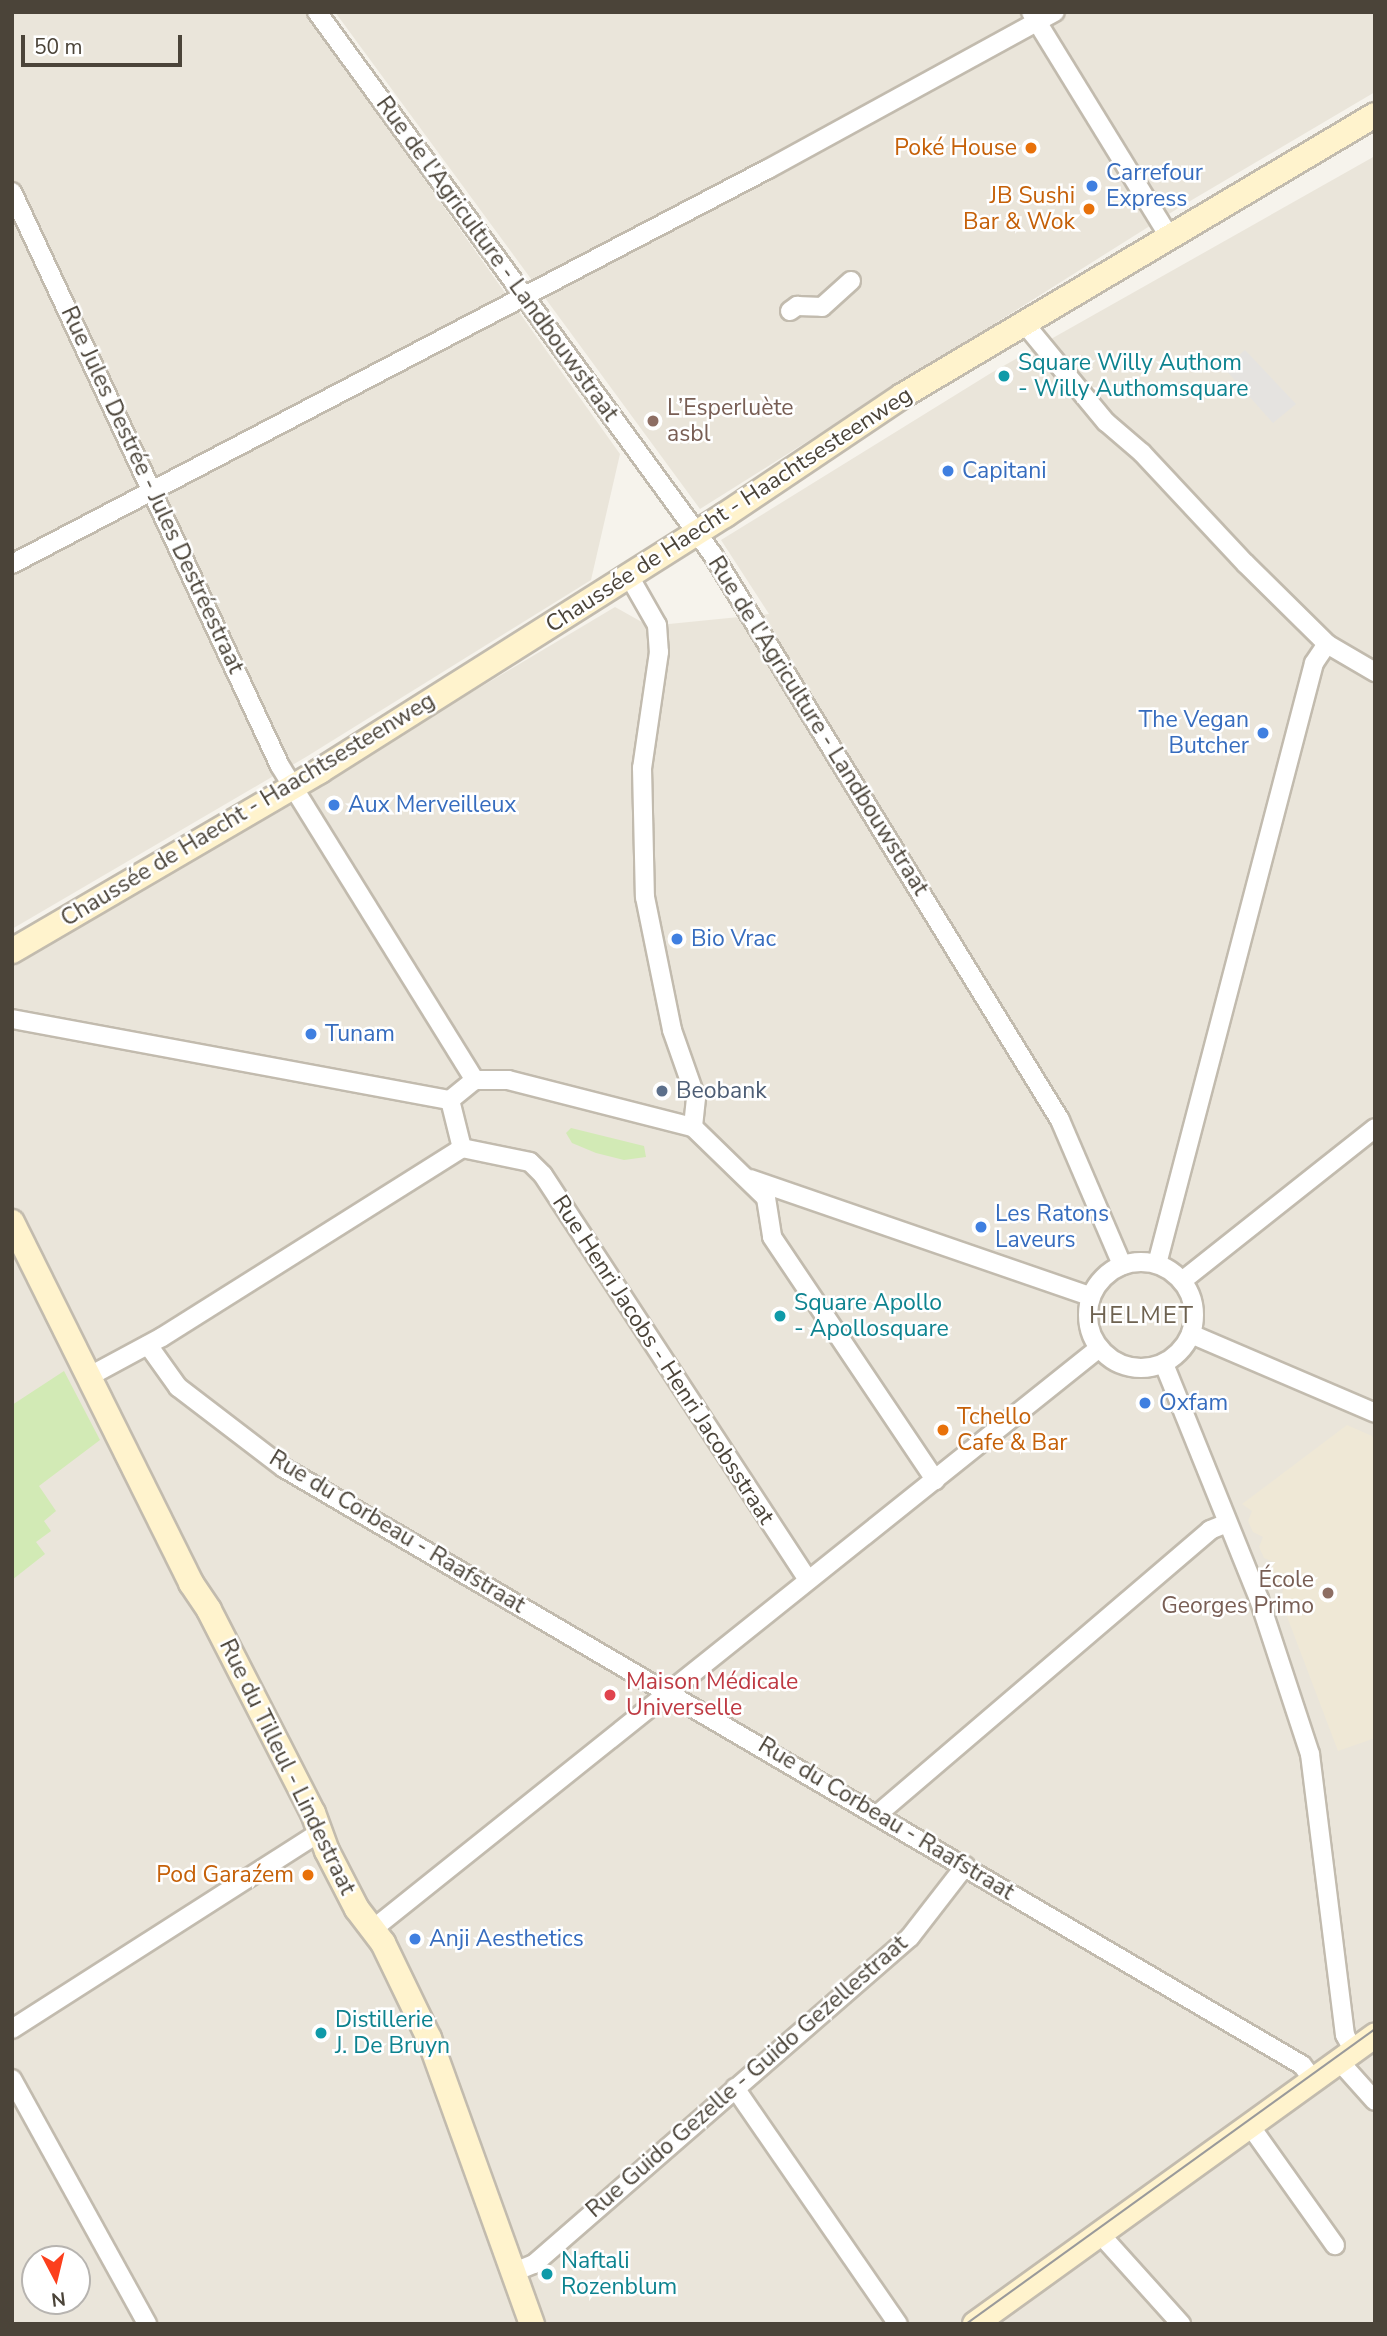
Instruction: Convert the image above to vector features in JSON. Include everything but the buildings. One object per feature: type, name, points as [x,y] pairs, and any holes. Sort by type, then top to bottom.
[{"type":"street","name":"Rue de l'Agriculture - Landbouwstraat","points":[[317,12],[697,533],[1060,1120],[1122,1265]]},
{"type":"street","points":[[12,564],[524,296],[1034,17],[1055,12]]},
{"type":"street","points":[[1034,17],[1169,236]]},
{"type":"street","name":"Chaussée de Haecht - Haachtsesteenweg","points":[[12,951],[292,787],[697,533],[902,396],[1375,115]]},
{"type":"street","name":"Rue Jules Destrée - Jules Destréestraat","points":[[12,192],[292,787]]},
{"type":"street","points":[[790,310],[797,306],[822,307],[851,282]]},
{"type":"street","points":[[1024,323],[1107,422],[1142,453],[1327,644],[1375,672]]},
{"type":"street","points":[[629,576],[657,625],[659,652],[642,768],[642,858],[658,970],[672,1030],[696,1098],[693,1127]]},
{"type":"street","points":[[1157,1264],[1314,663],[1327,644]]},
{"type":"street","points":[[292,787],[475,1080]]},
{"type":"street","points":[[12,1019],[450,1100],[475,1080],[508,1080],[693,1127],[765,1198],[772,1237],[935,1480]]},
{"type":"street","points":[[88,1377],[148,1345],[462,1148],[450,1100]]},
{"type":"street","points":[[1182,1281],[1375,1128]]},
{"type":"street","name":"Rue Henri Jacobs - Henri Jacobsstraat","points":[[462,1148],[530,1162],[543,1175],[807,1579]]},
{"type":"street","points":[[741,1176],[1090,1296]]},
{"type":"street","name":"Rue du Tilleul - Lindestraat","points":[[12,1222],[357,1909],[373,1929],[429,2038],[532,2324]]},
{"type":"street","points":[[1157,1264],[1182,1281],[1193,1307],[1191,1335],[1164,1364],[1129,1367],[1099,1348],[1088,1323],[1090,1296],[1103,1278],[1122,1265],[1157,1264]]},
{"type":"street","points":[[1191,1335],[1375,1413]]},
{"type":"street","name":"Rue du Corbeau - Raafstraat","points":[[148,1345],[178,1387],[284,1468],[671,1692],[1302,2065],[1314,2081]]},
{"type":"street","points":[[373,1929],[1099,1348]]},
{"type":"street","points":[[1164,1364],[1288,1678],[1310,1754],[1347,2057],[1375,2101]]},
{"type":"street","points":[[878,1814],[1200,1539],[1227,1523]]},
{"type":"street","points":[[12,2029],[320,1832]]},
{"type":"street","name":"Rue Guido Gezelle - Guido Gezellestraat","points":[[514,2272],[534,2264],[910,1937],[965,1866]]},
{"type":"street","points":[[975,2324],[1375,2036]]},
{"type":"street","points":[[12,2079],[147,2324]]},
{"type":"street","points":[[735,2088],[898,2324]]},
{"type":"street","points":[[1251,2127],[1335,2245]]},
{"type":"street","points":[[1101,2235],[1181,2324]]},
{"type":"shaded area","points":[[12,12],[305,12],[620,454],[591,580],[306,757],[12,929]]},
{"type":"shaded area","points":[[335,12],[1375,12],[1375,92],[1180,207],[700,509]]},
{"type":"shaded area","points":[[1375,156],[1375,2324],[12,2324],[12,966],[615,607],[649,626],[769,614],[721,540],[991,373]]},
{"type":"shaded area","points":[[1245,350],[1296,404],[1273,423],[1224,368]]},
{"type":"shaded area","name":"École Georges Primo","points":[[1347,1425],[1372,1436],[1375,1443],[1375,1738],[1338,1751],[1280,1598],[1284,1588],[1274,1583],[1270,1572],[1274,1562],[1264,1558],[1259,1547],[1263,1537],[1253,1532],[1248,1521],[1252,1511],[1242,1504]]},
{"type":"green space","points":[[571,1128],[644,1146],[646,1157],[624,1160],[596,1153],[572,1143],[566,1133]]},
{"type":"green space","points":[[64,1371],[100,1440],[39,1486],[56,1511],[44,1521],[51,1531],[36,1542],[45,1554],[12,1580],[12,1405]]},
{"type":"tram line","points":[[966,2324],[1375,2029]]},
{"type":"place","name":"Poké House","points":[[1031,148]]},
{"type":"place","name":"Carrefour Express","points":[[1092,186]]},
{"type":"place","name":"JB Sushi Bar & Wok","points":[[1089,209]]},
{"type":"place","name":"Square Willy Authom - Willy Authomsquare","points":[[1004,376]]},
{"type":"place","name":"L’Esperluète asbl","points":[[653,421]]},
{"type":"place","name":"Capitani","points":[[948,471]]},
{"type":"place","name":"The Vegan Butcher","points":[[1263,733]]},
{"type":"place","name":"Aux Merveilleux","points":[[334,805]]},
{"type":"place","name":"Bio Vrac","points":[[677,939]]},
{"type":"place","name":"Tunam","points":[[311,1034]]},
{"type":"place","name":"Beobank","points":[[662,1091]]},
{"type":"place","name":"Les Ratons Laveurs","points":[[981,1227]]},
{"type":"place","name":"Square Apollo - Apollosquare","points":[[780,1316]]},
{"type":"place","name":"Oxfam","points":[[1145,1403]]},
{"type":"place","name":"Tchello Cafe & Bar","points":[[943,1430]]},
{"type":"place","name":"École Georges Primo","points":[[1328,1593]]},
{"type":"place","name":"Maison Médicale Universelle","points":[[610,1695]]},
{"type":"place","name":"Pod Garaźem","points":[[308,1875]]},
{"type":"place","name":"Anji Aesthetics","points":[[415,1939]]},
{"type":"place","name":"Distillerie J. De Bruyn","points":[[321,2033]]},
{"type":"place","name":"Naftali Rozenblum","points":[[547,2274]]},
{"type":"district","name":"HELMET","points":[[1142,1316]]}]
